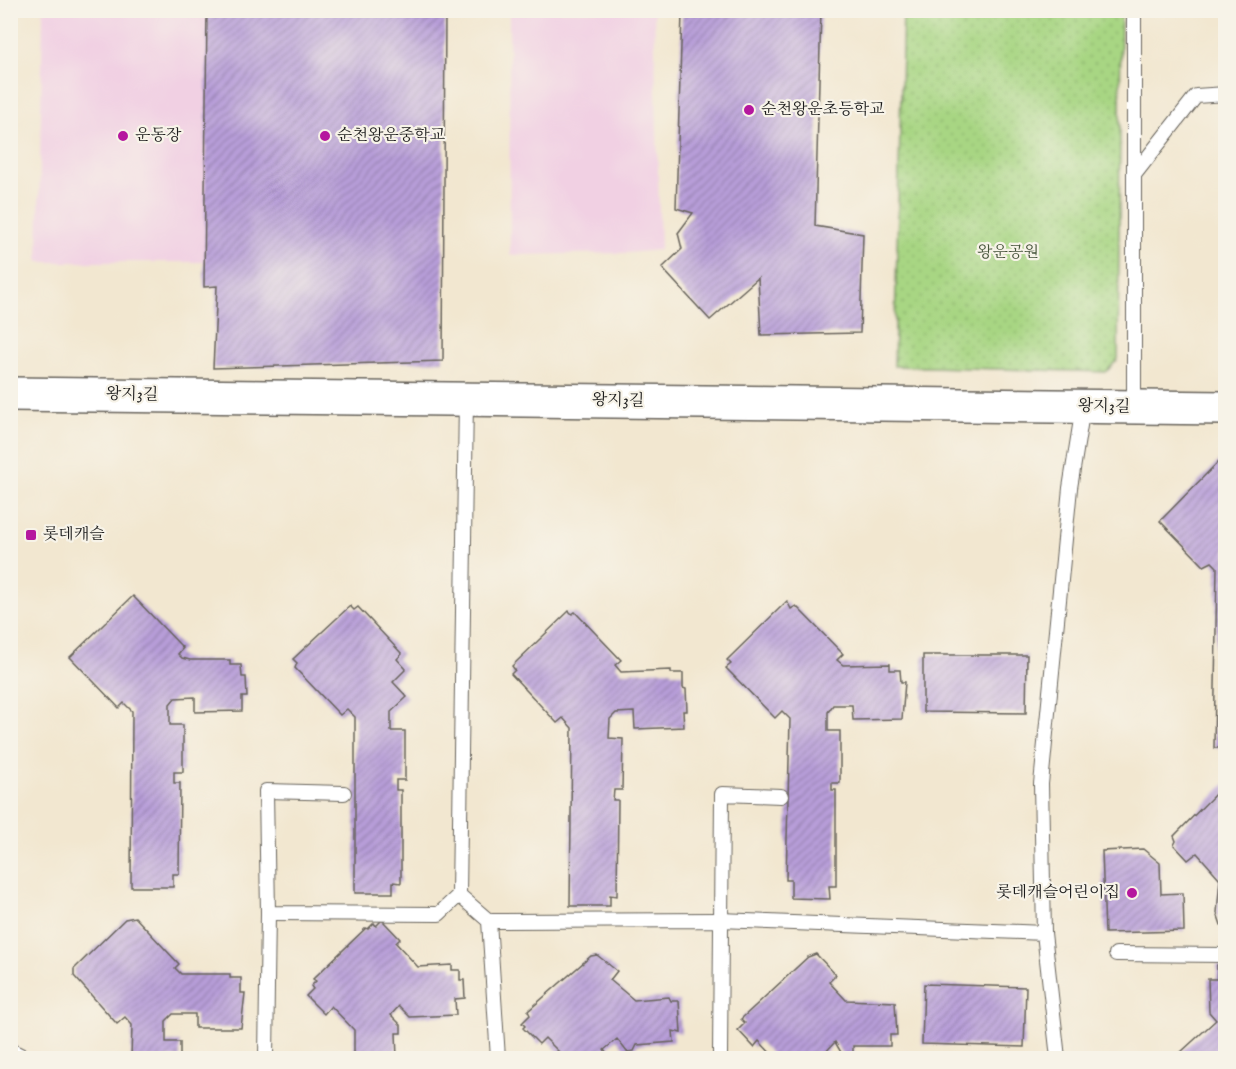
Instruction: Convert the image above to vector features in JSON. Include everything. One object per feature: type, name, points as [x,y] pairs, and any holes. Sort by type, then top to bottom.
[{"type":"street","name":"왕지3길","points":[[10,394],[1226,408]]},
{"type":"lane","points":[[1134,10],[1134,407]]},
{"type":"lane","points":[[1134,175],[1196,96],[1226,94]]},
{"type":"lane","points":[[268,913],[439,914],[459,895],[466,399]]},
{"type":"lane","points":[[1058,1059],[1044,933],[1041,784],[1070,488],[1083,406]]},
{"type":"lane","points":[[266,1059],[268,913],[266,791],[344,793]]},
{"type":"lane","points":[[720,1059],[722,794],[781,796]]},
{"type":"lane","points":[[459,895],[489,921],[720,920],[1044,933]]},
{"type":"lane","points":[[489,921],[498,1059]]},
{"type":"lane","points":[[1116,954],[1226,955]]},
{"type":"lane","points":[[10,1050],[26,1059]]},
{"type":"shaded area","name":"운동장","points":[[43,11],[207,11],[204,262],[38,262]]},
{"type":"shaded area","points":[[509,11],[654,11],[660,250],[627,253],[510,255]]},
{"type":"green space","name":"왕운공원","points":[[903,11],[1121,11],[1118,359],[1106,372],[894,366]]},
{"type":"building","name":"순천왕운중학교","points":[[207,10],[445,10],[443,361],[213,368],[217,286],[204,287]]},
{"type":"building","name":"순천왕운초등학교","points":[[706,10],[821,10],[815,226],[863,234],[860,333],[761,335],[758,278],[710,320],[662,268],[682,249],[678,233],[693,213],[676,208],[682,13]]},
{"type":"building","points":[[1223,457],[1226,459],[1226,748],[1214,748],[1217,567],[1212,562],[1204,566],[1160,521]]},
{"type":"building","points":[[133,596],[183,648],[178,654],[182,658],[230,660],[230,665],[241,665],[242,677],[246,677],[247,697],[242,697],[242,711],[195,712],[195,697],[175,698],[170,704],[170,725],[183,725],[183,772],[174,772],[174,783],[180,783],[179,874],[173,874],[173,887],[131,887],[132,711],[124,703],[119,708],[70,657]]},
{"type":"building","points":[[787,601],[791,609],[796,606],[843,654],[837,660],[843,665],[890,664],[890,670],[900,670],[901,682],[905,682],[902,719],[853,720],[852,705],[833,705],[828,712],[828,731],[840,731],[840,783],[832,783],[832,790],[836,790],[836,886],[829,886],[830,899],[791,898],[791,880],[786,880],[790,719],[782,711],[775,718],[726,668],[731,664],[727,660]]},
{"type":"building","points":[[350,606],[354,610],[358,607],[402,654],[397,659],[406,669],[393,682],[407,697],[391,712],[391,731],[405,731],[405,780],[396,780],[396,790],[401,790],[401,883],[393,882],[393,893],[355,893],[355,717],[347,709],[340,715],[295,668],[297,663],[293,659]]},
{"type":"building","points":[[569,611],[572,614],[575,612],[621,660],[615,665],[621,672],[671,670],[671,673],[683,673],[683,688],[686,689],[687,711],[683,711],[684,727],[635,729],[634,712],[616,713],[610,719],[609,738],[623,739],[622,790],[614,790],[613,800],[618,800],[617,896],[610,895],[610,906],[570,906],[572,728],[563,718],[557,723],[511,674],[515,670],[512,666]]},
{"type":"building","points":[[923,655],[1027,655],[1026,713],[923,712]]},
{"type":"building","points":[[1226,783],[1226,924],[1221,925],[1217,913],[1220,879],[1197,853],[1188,860],[1174,845],[1176,841],[1174,836]]},
{"type":"building","points":[[1143,849],[1160,863],[1161,894],[1183,893],[1184,931],[1105,933],[1102,851]]},
{"type":"building","points":[[135,917],[179,964],[175,968],[181,974],[230,974],[230,978],[241,978],[241,993],[245,993],[241,1028],[195,1028],[195,1014],[173,1014],[166,1021],[166,1042],[180,1042],[180,1058],[131,1058],[132,1025],[125,1017],[117,1024],[74,976],[74,969],[125,919]]},
{"type":"building","points":[[382,920],[400,939],[396,943],[418,967],[452,965],[452,970],[460,970],[460,980],[464,980],[465,998],[455,999],[456,1015],[410,1017],[399,1006],[391,1015],[401,1025],[401,1033],[396,1033],[397,1058],[354,1058],[354,1030],[331,1006],[324,1014],[306,996],[313,989],[311,986],[316,981],[313,979],[366,928],[368,929],[374,923],[376,926]]},
{"type":"building","points":[[816,954],[836,975],[829,982],[846,1000],[895,1002],[897,1035],[890,1035],[890,1046],[853,1046],[853,1054],[849,1056],[842,1054],[835,1042],[823,1055],[830,1058],[775,1058],[759,1041],[754,1047],[738,1030],[745,1023],[741,1019],[808,957]]},
{"type":"building","points":[[597,955],[617,971],[610,980],[634,1000],[669,997],[671,1001],[679,1001],[681,1033],[673,1031],[674,1042],[637,1045],[634,1051],[627,1052],[617,1039],[604,1050],[610,1058],[565,1058],[545,1038],[539,1044],[523,1028],[525,1026],[522,1023],[530,1015],[528,1011],[591,956]]},
{"type":"building","points":[[1217,965],[1226,965],[1226,1058],[1187,1058],[1181,1052],[1216,1020],[1209,1012],[1208,979],[1217,979]]},
{"type":"building","points":[[924,984],[1026,987],[1024,1047],[922,1044]]},
{"type":"place","name":"순천왕운초등학교","points":[[749,110]]},
{"type":"place","name":"운동장","points":[[123,136]]},
{"type":"place","name":"순천왕운중학교","points":[[325,136]]},
{"type":"place","name":"롯데캐슬","points":[[31,535]]},
{"type":"place","name":"롯데캐슬어린이집","points":[[1132,893]]}]
